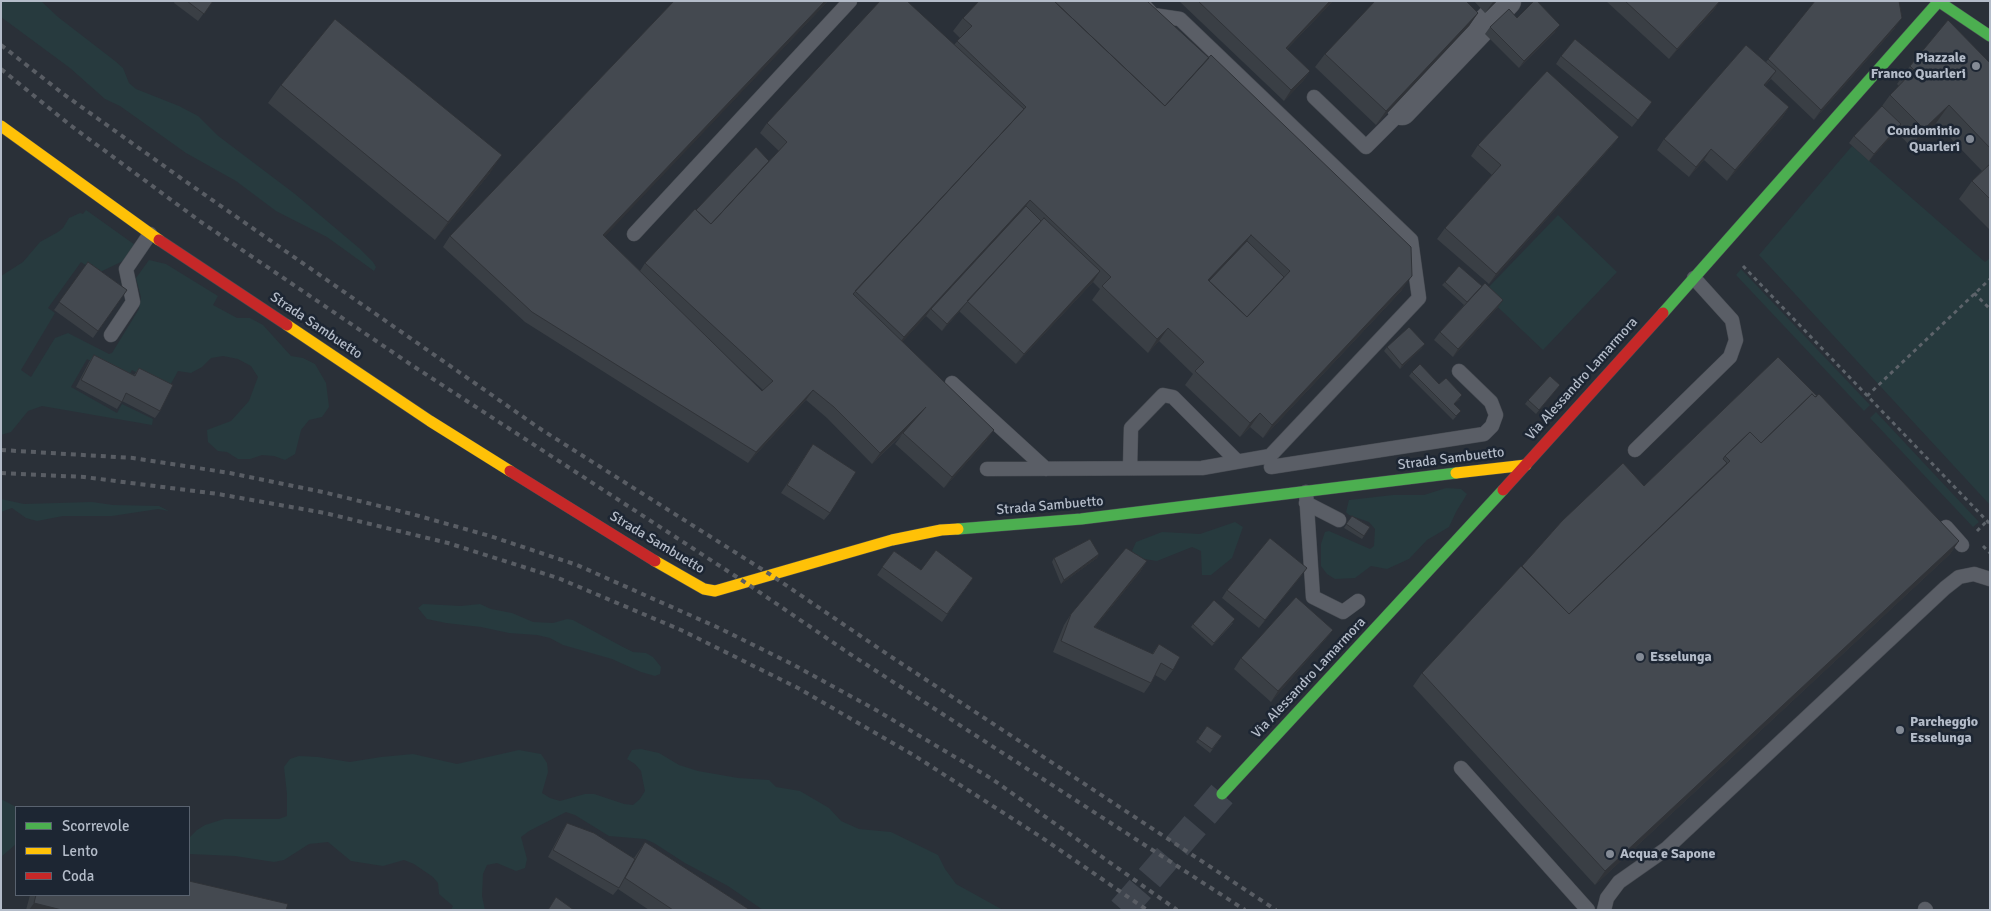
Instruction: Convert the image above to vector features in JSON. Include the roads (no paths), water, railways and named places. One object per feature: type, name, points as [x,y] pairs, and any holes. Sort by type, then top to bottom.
[{"type":"street","points":[[1402,111],[1507,1]]},
{"type":"street","points":[[1939,1],[1990,36]]},
{"type":"street","name":"Via Alessandro Lamarmora","points":[[1222,794],[1526,465],[1939,1]]},
{"type":"street","name":"Strada Sambuetto","points":[[1,126],[150,234],[430,421],[677,575],[704,589],[714,591],[729,588],[892,540],[941,530],[1081,519],[1272,476],[1306,497],[1526,465]]},
{"type":"lane","points":[[634,234],[850,1]]},
{"type":"lane","points":[[1140,1],[1153,14],[1180,19],[1411,240],[1419,298],[1272,476]]},
{"type":"lane","points":[[1314,97],[1366,147],[1402,111]]},
{"type":"lane","points":[[111,335],[133,302],[126,269],[150,234]]},
{"type":"lane","points":[[1634,450],[1730,357],[1736,340],[1732,320],[1694,278]]},
{"type":"lane","points":[[1130,468],[1131,428],[1163,395],[1173,397],[1237,462],[1272,476],[1484,434],[1492,426],[1496,415],[1491,402],[1459,371]]},
{"type":"lane","points":[[952,383],[1046,469]]},
{"type":"lane","points":[[987,469],[1202,468],[1237,462]]},
{"type":"lane","points":[[1306,497],[1338,520]]},
{"type":"lane","points":[[1306,497],[1313,597],[1343,612],[1358,600]]},
{"type":"lane","points":[[1936,517],[1968,540]]},
{"type":"lane","points":[[1604,910],[1607,898],[1619,882],[1666,849],[1945,588],[1959,577],[1974,574],[1990,579]]},
{"type":"lane","points":[[1461,768],[1588,910]]},
{"type":"tunnel","points":[[1122,910],[1222,794]]},
{"type":"railway","points":[[1,45],[62,93],[185,181],[542,430],[771,575],[887,654],[1276,910]]},
{"type":"railway","points":[[1,69],[70,125],[201,222],[410,364],[746,583],[850,654],[1245,910]]},
{"type":"railway","points":[[1,450],[133,458],[230,473],[323,492],[412,514],[490,536],[577,565],[719,628],[792,664],[876,710],[992,779],[1177,910]]},
{"type":"railway","points":[[1,473],[84,477],[218,494],[325,513],[448,543],[558,578],[681,630],[798,688],[915,756],[1041,837],[1147,910]]},
{"type":"place","name":"Piazzale Franco Quarleri","points":[[1976,66]]},
{"type":"place","name":"Condominio Quarleri","points":[[1970,139]]},
{"type":"place","name":"Esselunga","points":[[1640,657]]},
{"type":"place","name":"Parcheggio Esselunga","points":[[1900,730]]},
{"type":"place","name":"Acqua e Sapone","points":[[1610,854]]}]
